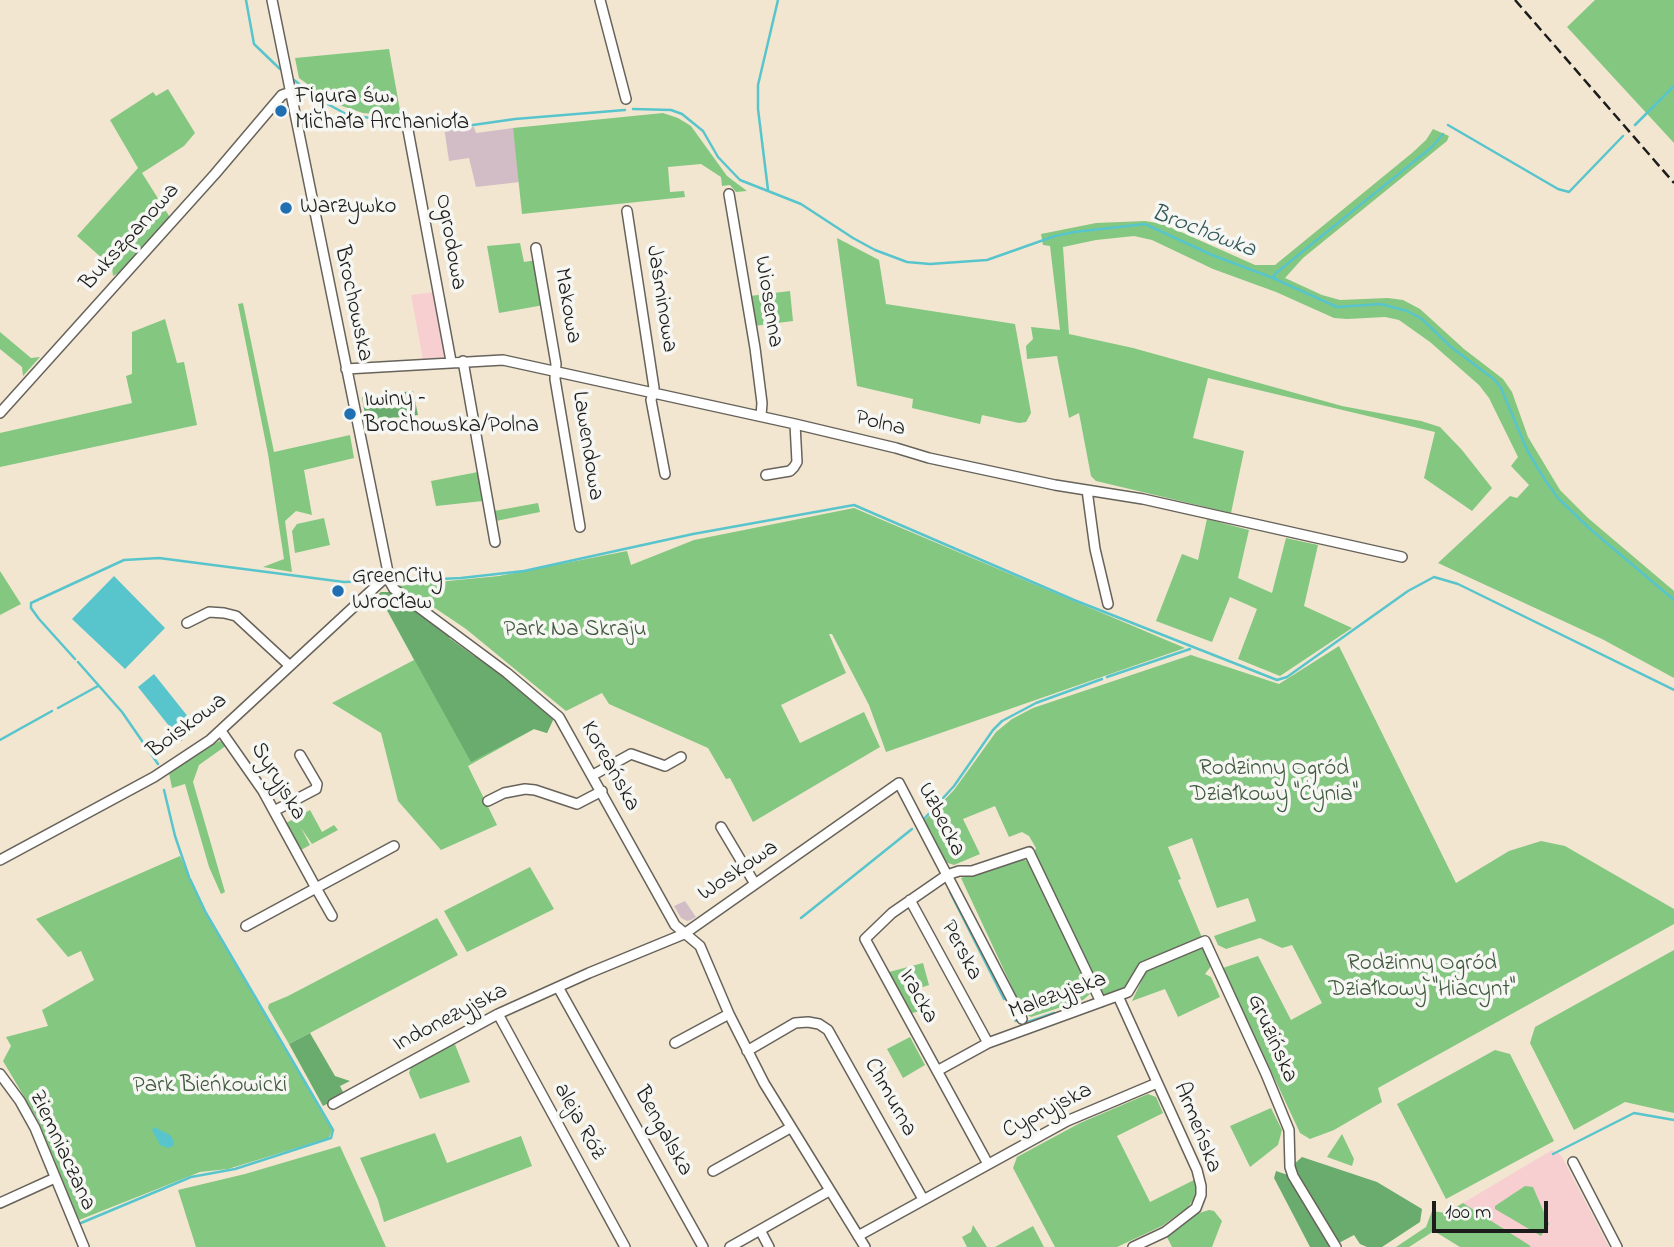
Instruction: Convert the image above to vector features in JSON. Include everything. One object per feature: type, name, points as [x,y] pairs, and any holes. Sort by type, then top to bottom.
[{"type":"street","name":"Brochowska","points":[[272,0],[387,576],[394,589]]},
{"type":"street","points":[[600,0],[626,99]]},
{"type":"street","name":"Bukszpanowa","points":[[0,413],[215,174],[282,94],[291,92]]},
{"type":"street","name":"Ogrodowa","points":[[408,130],[451,361]]},
{"type":"street","name":"Wiosenna","points":[[729,194],[755,348],[762,403],[761,416]]},
{"type":"street","name":"Jaśminowa","points":[[627,211],[654,388],[651,400],[665,474]]},
{"type":"street","name":"Makowa","points":[[536,248],[556,371]]},
{"type":"street","name":"Polna","points":[[346,369],[503,360],[896,447],[929,458],[1155,501],[1402,557]]},
{"type":"street","points":[[463,361],[495,542]]},
{"type":"street","name":"Lawendowa","points":[[556,371],[555,379],[580,527]]},
{"type":"street","points":[[766,475],[790,471],[797,463],[794,424]]},
{"type":"street","points":[[1087,490],[1095,549],[1108,604]]},
{"type":"street","name":"Boiskowa","points":[[0,860],[154,777],[222,731],[387,576]]},
{"type":"street","name":"Koreańska","points":[[394,589],[507,673],[559,717],[674,925],[700,946],[747,1051],[790,1128],[865,1247]]},
{"type":"street","points":[[187,623],[209,612],[236,616],[293,664]]},
{"type":"street","name":"Syryjska","points":[[222,731],[274,811],[332,916]]},
{"type":"street","points":[[593,775],[631,754],[665,766],[681,757]]},
{"type":"street","points":[[274,811],[316,789],[317,784],[300,755]]},
{"type":"street","name":"Uzbecka","points":[[899,783],[1022,1019]]},
{"type":"street","name":"Woskowa","points":[[589,973],[684,934],[899,783]]},
{"type":"street","points":[[488,801],[504,793],[525,789],[577,804],[602,791]]},
{"type":"street","points":[[721,827],[755,884]]},
{"type":"street","points":[[246,926],[394,846]]},
{"type":"street","points":[[947,875],[959,871],[972,872],[1029,852],[1101,1002]]},
{"type":"street","name":"Iracka","points":[[947,875],[892,913],[864,939],[988,1164]]},
{"type":"street","name":"Perska","points":[[911,900],[988,1043]]},
{"type":"street","name":"Malezyjska","points":[[988,1043],[1128,992],[1143,967],[1206,941]]},
{"type":"street","name":"Gruzińska","points":[[1206,941],[1289,1130],[1289,1156],[1293,1176],[1336,1247]]},
{"type":"street","name":"Indonezyjska","points":[[333,1104],[498,1014],[589,973]]},
{"type":"street","name":"Bengalska","points":[[558,987],[703,1247]]},
{"type":"street","name":"Armeńska","points":[[1118,996],[1198,1170],[1201,1195],[1196,1208],[1185,1218],[1165,1232],[1133,1247]]},
{"type":"street","name":"aleja Róż","points":[[498,1014],[625,1247]]},
{"type":"street","points":[[675,1044],[729,1014]]},
{"type":"street","name":"Chmurna","points":[[747,1051],[795,1023],[808,1021],[828,1030],[923,1199]]},
{"type":"street","points":[[937,1071],[988,1043]]},
{"type":"street","name":"Ziemniaczana","points":[[0,1074],[29,1117],[84,1247]]},
{"type":"street","name":"Cypryjska","points":[[923,1199],[1079,1115],[1157,1083]]},
{"type":"street","points":[[713,1171],[790,1128]]},
{"type":"street","points":[[1573,1162],[1617,1247]]},
{"type":"street","points":[[0,1203],[55,1178]]},
{"type":"street","points":[[730,1247],[829,1191]]},
{"type":"street","points":[[858,1237],[923,1199]]},
{"type":"street","points":[[760,1230],[769,1247]]},
{"type":"shaded area","points":[[444,127],[474,127],[476,133],[513,128],[520,182],[476,187],[469,158],[449,161]]},
{"type":"shaded area","points":[[434,292],[446,357],[423,359],[411,295]]},
{"type":"shaded area","points":[[685,901],[696,917],[687,921],[681,918],[674,906]]},
{"type":"shaded area","points":[[1552,1150],[1561,1155],[1609,1247],[1531,1247],[1463,1203]]},
{"type":"green space","points":[[1595,0],[1674,0],[1674,143],[1567,27]]},
{"type":"green space","points":[[389,49],[401,116],[363,113],[333,103],[299,78],[295,58]]},
{"type":"green space","points":[[168,89],[195,133],[184,146],[142,173],[171,219],[122,271],[113,276],[112,267],[77,236],[138,168],[110,120],[153,92],[156,96]]},
{"type":"green space","points":[[663,113],[691,126],[727,176],[747,191],[736,192],[730,185],[722,186],[721,177],[701,164],[668,167],[670,192],[684,191],[685,197],[522,214],[513,128]]},
{"type":"green space","points":[[1433,129],[1449,136],[1447,141],[1303,258],[1285,278],[1340,300],[1403,300],[1420,309],[1464,349],[1503,379],[1512,392],[1528,437],[1560,490],[1588,518],[1674,591],[1674,678],[1602,639],[1438,563],[1510,496],[1517,498],[1529,485],[1511,466],[1518,457],[1489,398],[1479,385],[1430,342],[1399,320],[1385,317],[1334,318],[1276,292],[1213,269],[1152,240],[1134,236],[1063,247],[1069,334],[1133,348],[1342,406],[1440,427],[1492,488],[1472,511],[1424,478],[1435,432],[1208,378],[1193,438],[1244,451],[1231,513],[1096,481],[1091,476],[1079,413],[1069,418],[1057,356],[1027,359],[1026,346],[1033,339],[1031,327],[1060,330],[1050,246],[1043,245],[1041,234],[1096,223],[1145,221],[1163,224],[1255,265],[1275,265],[1412,153]]},
{"type":"green space","points":[[837,238],[879,260],[886,304],[1015,324],[1031,413],[1026,422],[982,415],[980,424],[912,408],[913,399],[857,386]]},
{"type":"green space","points":[[520,243],[524,262],[536,260],[544,305],[499,313],[487,246]]},
{"type":"green space","points":[[790,291],[793,321],[754,326],[750,296]]},
{"type":"green space","points":[[243,303],[274,452],[350,435],[354,458],[304,470],[312,515],[296,511],[285,521],[292,572],[263,567],[284,559],[268,454],[238,304]]},
{"type":"green space","points":[[165,319],[177,363],[184,362],[197,425],[0,467],[0,433],[132,403],[126,376],[132,374],[132,332]]},
{"type":"green space","points":[[0,332],[31,358],[40,357],[23,376],[22,367],[0,349]]},
{"type":"green space","points":[[413,391],[418,415],[366,421],[362,397]]},
{"type":"green space","points":[[478,472],[483,501],[436,506],[431,481]]},
{"type":"green space","points":[[538,503],[540,512],[496,521],[494,511]]},
{"type":"green space","points":[[854,508],[1185,648],[886,752],[869,705],[832,634],[829,634],[846,673],[781,705],[800,743],[864,712],[880,747],[753,822],[730,778],[726,779],[708,748],[609,704],[602,693],[566,711],[466,629],[397,586],[499,576],[627,551],[631,565],[694,540]]},
{"type":"green space","points":[[324,518],[330,545],[295,553],[292,531],[297,524]]},
{"type":"green space","points":[[1207,519],[1249,530],[1238,578],[1272,593],[1286,538],[1318,545],[1304,606],[1352,628],[1280,676],[1238,659],[1257,609],[1230,597],[1212,642],[1156,621],[1182,554],[1198,560]]},
{"type":"green space","points":[[0,571],[21,604],[0,615]]},
{"type":"green space","points":[[390,592],[451,634],[449,638],[474,656],[484,658],[553,720],[547,733],[534,729],[468,766],[497,825],[441,850],[398,801],[381,733],[332,703],[414,660],[382,601],[384,598],[379,594]]},
{"type":"green space","name":"Park Na Skraju","points":[[390,592],[451,634],[449,638],[474,656],[484,658],[551,714],[553,720],[547,733],[534,729],[471,762],[382,601],[384,598],[379,594]]},
{"type":"green space","name":"Rodzinny Ogród Działkowy \"Cynia\"","points":[[1339,646],[1456,883],[1509,851],[1541,841],[1565,846],[1674,909],[1674,924],[1378,1088],[1382,1102],[1334,1130],[1310,1139],[1300,1133],[1223,968],[1258,956],[1291,1020],[1322,1003],[1292,945],[1282,948],[1260,938],[1226,949],[1218,945],[1214,936],[1256,921],[1248,898],[1217,908],[1192,838],[1168,847],[1181,879],[1178,880],[1203,940],[1142,961],[1125,989],[1112,995],[1102,995],[1033,855],[1036,848],[1029,836],[1022,832],[1009,837],[995,806],[963,819],[980,854],[954,865],[945,862],[931,831],[926,833],[921,824],[954,790],[996,732],[1012,719],[1033,708],[1191,655],[1279,684]]},
{"type":"green space","points":[[219,741],[227,745],[199,765],[193,782],[225,892],[221,894],[209,867],[185,784],[172,788],[169,773]]},
{"type":"green space","points":[[310,810],[322,832],[334,825],[338,830],[312,844],[301,828],[310,845],[301,850],[286,823]]},
{"type":"green space","name":"Park Bieńkowicki","points":[[180,856],[205,913],[332,1130],[329,1138],[228,1169],[200,1172],[79,1220],[39,1122],[3,1061],[11,1046],[6,1037],[48,1026],[42,1010],[94,980],[81,951],[68,957],[36,919]]},
{"type":"green space","points":[[1015,858],[1029,861],[1085,974],[1090,994],[1083,1000],[1031,1017],[1024,1013],[961,878]]},
{"type":"green space","points":[[530,867],[554,909],[467,952],[444,911]]},
{"type":"green space","points":[[437,918],[458,955],[289,1044],[268,1008],[269,1004]]},
{"type":"green space","points":[[1200,947],[1209,954],[1212,965],[1205,974],[1211,977],[1220,997],[1178,1017],[1165,989],[1132,1001],[1148,967]]},
{"type":"green space","name":"Rodzinny Ogród Działkowy \"Hiacynt\"","points":[[1674,950],[1674,1113],[1625,1102],[1574,1130],[1530,1043],[1535,1027]]},
{"type":"green space","points":[[923,963],[929,985],[920,988],[925,1010],[912,1013],[889,972]]},
{"type":"green space","points":[[310,1033],[335,1076],[350,1081],[340,1086],[343,1092],[340,1097],[323,1106],[289,1044]]},
{"type":"green space","points":[[910,1037],[925,1065],[903,1078],[887,1049]]},
{"type":"green space","points":[[454,1042],[470,1082],[420,1099],[409,1073],[412,1064]]},
{"type":"green space","name":"Rodzinny Ogród Działkowy \"Hiacynt\"","points":[[1495,1050],[1510,1054],[1554,1141],[1446,1199],[1397,1104]]},
{"type":"green space","points":[[1148,1094],[1156,1097],[1163,1113],[1117,1136],[1150,1202],[1194,1180],[1196,1191],[1193,1200],[1188,1207],[1162,1226],[1117,1247],[1055,1247],[1013,1168],[1017,1157],[1080,1123]]},
{"type":"green space","points":[[1271,1108],[1282,1130],[1278,1145],[1250,1167],[1230,1126]]},
{"type":"green space","points":[[435,1133],[447,1163],[521,1136],[532,1166],[384,1222],[378,1200],[360,1158]]},
{"type":"green space","points":[[1342,1134],[1354,1159],[1352,1166],[1327,1157]]},
{"type":"green space","points":[[340,1146],[386,1247],[196,1247],[178,1190],[245,1174]]},
{"type":"green space","points":[[1302,1157],[1377,1182],[1422,1209],[1420,1222],[1382,1247],[1360,1244],[1354,1235],[1337,1244],[1296,1175],[1293,1165]]},
{"type":"green space","points":[[1276,1171],[1288,1175],[1331,1247],[1310,1247],[1274,1178]]},
{"type":"green space","points":[[1525,1186],[1533,1187],[1549,1224],[1541,1236],[1495,1209],[1495,1206]]},
{"type":"green space","points":[[1463,1203],[1531,1247],[1460,1247],[1434,1231],[1409,1247],[1396,1247],[1426,1227],[1432,1211],[1446,1213]]},
{"type":"green space","points":[[1214,1211],[1222,1221],[1212,1247],[1172,1247],[1166,1235],[1196,1214]]},
{"type":"green space","points":[[973,1225],[987,1247],[967,1247],[962,1237],[971,1232]]},
{"type":"green space","points":[[1033,1226],[1044,1247],[995,1247]]},
{"type":"water","points":[[114,576],[165,628],[125,669],[72,619]]},
{"type":"water","points":[[154,674],[197,728],[181,741],[138,687]]},
{"type":"water","points":[[154,1127],[170,1135],[174,1141],[173,1146],[168,1148],[160,1145],[152,1130]]},
{"type":"waterway","name":"Brochówka","points":[[246,0],[254,44],[280,69]]},
{"type":"waterway","points":[[768,190],[758,109],[758,85],[778,0]]},
{"type":"waterway","name":"Brochówka","points":[[294,80],[322,101],[346,114],[382,120],[411,119],[459,127],[515,119],[625,110]]},
{"type":"waterway","points":[[1635,125],[1674,86]]},
{"type":"waterway","name":"Brochówka","points":[[633,109],[671,110],[682,114],[703,131],[718,157],[740,180],[801,204],[853,238],[907,262],[930,264],[987,260],[1055,236],[1145,224],[1337,307],[1381,304],[1407,311],[1422,319],[1451,347],[1495,380],[1501,388],[1527,450],[1558,498],[1674,600]]},
{"type":"waterway","points":[[1448,125],[1558,189],[1569,192],[1623,136]]},
{"type":"waterway","points":[[1273,278],[1432,147],[1443,134]]},
{"type":"waterway","points":[[396,581],[524,571],[693,534],[854,505],[1074,600],[1277,680],[1287,677],[1408,591],[1434,577],[1458,584],[1674,690]]},
{"type":"waterway","points":[[75,659],[39,619],[31,608],[31,603],[124,560],[159,558],[344,582],[371,581]]},
{"type":"waterway","points":[[1107,677],[1190,649]]},
{"type":"waterway","points":[[78,662],[122,712],[158,764]]},
{"type":"waterway","points":[[924,819],[954,786],[1002,721],[1036,703],[1102,679]]},
{"type":"waterway","points":[[58,708],[98,686]]},
{"type":"waterway","points":[[0,740],[52,711]]},
{"type":"waterway","points":[[164,790],[175,836],[189,877]]},
{"type":"waterway","points":[[801,918],[912,829]]},
{"type":"waterway","points":[[81,1223],[191,1177],[235,1169],[331,1138],[333,1130],[206,913],[190,879]]},
{"type":"waterway","points":[[950,892],[1004,999]]},
{"type":"waterway","points":[[1022,1024],[1054,1013]]},
{"type":"waterway","points":[[1553,1154],[1634,1113],[1674,1120]]},
{"type":"railway","points":[[1515,0],[1674,183]]},
{"type":"place","name":"Figura św. Michała Archanioła","points":[[281,111]]},
{"type":"place","name":"Warzywko","points":[[286,208]]},
{"type":"place","name":"Iwiny – Brochowska/Polna","points":[[350,414]]},
{"type":"place","name":"GreenCity Wrocław","points":[[338,591]]}]
